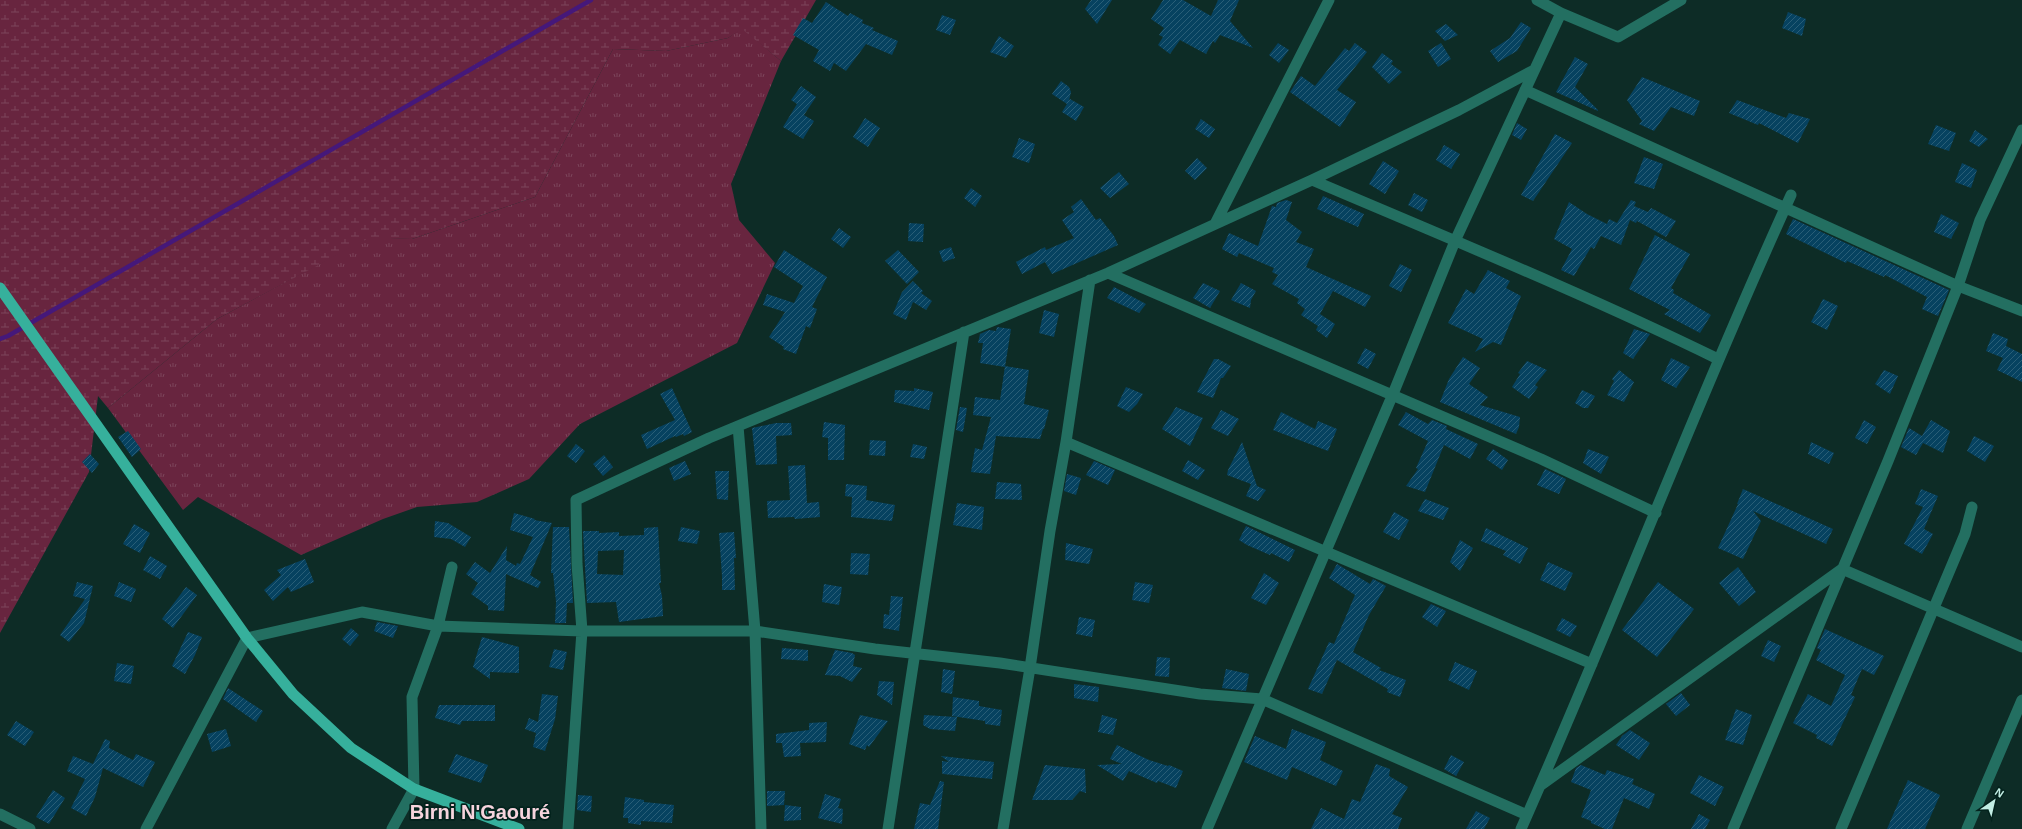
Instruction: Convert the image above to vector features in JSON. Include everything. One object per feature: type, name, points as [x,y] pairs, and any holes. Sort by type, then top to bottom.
[{"type":"highway","points":[[0,288],[247,638],[292,694],[351,748],[414,789],[519,829]]},
{"type":"street","points":[[1215,224],[1329,0]]},
{"type":"street","points":[[1540,1],[1560,13],[1618,38],[1681,0]]},
{"type":"street","points":[[1207,829],[1393,394],[1455,241],[1560,13]]},
{"type":"street","points":[[568,829],[582,631],[577,564],[576,500],[738,426],[1090,280],[1215,224],[1459,110],[1534,70]]},
{"type":"street","points":[[1525,90],[1958,286],[2022,311]]},
{"type":"street","points":[[1733,829],[1958,286],[1980,220],[2022,130]]},
{"type":"street","points":[[1312,180],[1661,331],[1718,359]]},
{"type":"street","points":[[1521,829],[1656,513],[1718,359],[1791,195]]},
{"type":"street","points":[[1108,272],[1596,483],[1656,513]]},
{"type":"street","points":[[1003,829],[1030,668],[1050,531],[1066,442],[1090,280]]},
{"type":"street","points":[[888,829],[917,653],[964,332]]},
{"type":"street","points":[[738,426],[755,631],[761,829]]},
{"type":"street","points":[[1066,442],[1592,664]]},
{"type":"street","points":[[1841,829],[1965,534],[1972,507]]},
{"type":"street","points":[[392,829],[414,789],[412,697],[438,626],[452,567]]},
{"type":"street","points":[[1842,569],[2022,647]]},
{"type":"street","points":[[1540,785],[1842,569]]},
{"type":"street","points":[[146,829],[247,638],[362,612],[438,626],[582,631],[755,631],[1030,668],[1200,694],[1262,700],[1527,815]]},
{"type":"street","points":[[1967,829],[2022,700]]},
{"type":"street","points":[[0,814],[30,829]]},
{"type":"green space","points":[[0,0],[816,0],[781,61],[742,29],[728,38],[666,51],[613,49],[535,197],[412,239],[369,238],[217,319],[108,408],[98,396],[89,472],[0,633]]},
{"type":"green space","points":[[742,28],[781,61],[731,184],[739,220],[775,263],[737,343],[580,424],[529,479],[477,502],[417,507],[383,519],[301,555],[198,497],[183,510],[108,408],[217,319],[369,237],[412,239],[535,197],[613,49],[666,51],[728,38]]},
{"type":"building","points":[[1091,0],[1112,0],[1097,24],[1085,9]]},
{"type":"building","points":[[1163,0],[1183,0],[1211,16],[1218,0],[1239,0],[1230,21],[1253,48],[1220,35],[1215,43],[1213,41],[1206,54],[1180,40],[1170,54],[1158,45],[1163,37],[1159,35],[1164,28],[1151,19]]},
{"type":"building","points":[[826,2],[848,16],[850,13],[863,20],[862,23],[874,28],[872,30],[898,41],[892,55],[866,44],[846,71],[834,63],[830,71],[813,61],[819,50],[793,35],[803,18],[812,23]]},
{"type":"building","points":[[1788,12],[1806,19],[1802,36],[1782,28]]},
{"type":"building","points":[[942,15],[956,20],[950,35],[936,30]]},
{"type":"building","points":[[1521,22],[1531,28],[1517,51],[1498,62],[1490,51],[1510,38]]},
{"type":"building","points":[[1446,24],[1458,35],[1445,41],[1435,31]]},
{"type":"building","points":[[999,36],[1014,46],[1006,58],[990,52]]},
{"type":"building","points":[[1278,43],[1289,50],[1279,63],[1269,55]]},
{"type":"building","points":[[1355,43],[1367,52],[1337,90],[1356,102],[1340,127],[1290,92],[1301,76],[1315,86],[1345,48],[1349,51]]},
{"type":"building","points":[[1441,43],[1451,59],[1438,67],[1428,51]]},
{"type":"building","points":[[1382,53],[1393,61],[1391,64],[1402,72],[1389,84],[1372,67]]},
{"type":"building","points":[[1575,57],[1588,64],[1575,87],[1598,111],[1556,92]]},
{"type":"building","points":[[1642,77],[1700,101],[1694,116],[1671,107],[1654,131],[1639,124],[1642,121],[1627,100]]},
{"type":"building","points":[[1061,81],[1069,87],[1071,92],[1069,101],[1070,99],[1084,107],[1076,121],[1062,112],[1067,104],[1052,94]]},
{"type":"building","points":[[801,86],[816,97],[804,115],[814,121],[803,139],[783,127],[797,104],[791,100]]},
{"type":"building","points":[[1737,100],[1786,118],[1789,113],[1810,119],[1798,143],[1759,123],[1758,125],[1729,113]]},
{"type":"building","points":[[865,118],[880,128],[868,147],[853,137]]},
{"type":"building","points":[[1201,119],[1215,129],[1209,138],[1195,129]]},
{"type":"building","points":[[1517,123],[1527,129],[1521,140],[1512,135]]},
{"type":"building","points":[[1936,125],[1956,133],[1949,151],[1928,144]]},
{"type":"building","points":[[1975,130],[1988,139],[1979,147],[1969,141]]},
{"type":"building","points":[[1555,134],[1572,143],[1533,201],[1521,195]]},
{"type":"building","points":[[1019,138],[1035,144],[1029,163],[1012,157]]},
{"type":"building","points":[[1444,145],[1460,154],[1451,169],[1436,160]]},
{"type":"building","points":[[1644,157],[1663,164],[1654,189],[1634,183]]},
{"type":"building","points":[[1197,158],[1207,168],[1195,180],[1185,171]]},
{"type":"building","points":[[1383,161],[1399,171],[1385,194],[1369,184]]},
{"type":"building","points":[[1962,163],[1977,170],[1971,188],[1955,182]]},
{"type":"building","points":[[1119,172],[1129,184],[1110,198],[1100,188]]},
{"type":"building","points":[[971,188],[982,196],[975,207],[964,198]]},
{"type":"building","points":[[1414,193],[1428,200],[1422,212],[1408,205]]},
{"type":"building","points":[[1323,196],[1364,214],[1358,227],[1317,209]]},
{"type":"building","points":[[1081,199],[1096,220],[1100,218],[1114,236],[1118,245],[1052,274],[1045,262],[1022,274],[1016,262],[1045,247],[1046,250],[1074,238],[1062,220],[1074,212],[1071,207]]},
{"type":"building","points":[[1286,200],[1292,202],[1286,220],[1302,232],[1296,242],[1314,249],[1306,267],[1371,296],[1365,307],[1333,291],[1320,314],[1335,324],[1327,338],[1316,330],[1318,326],[1301,315],[1305,309],[1297,303],[1299,299],[1272,284],[1278,275],[1272,272],[1274,268],[1239,253],[1237,257],[1222,249],[1229,233],[1258,246],[1272,206],[1276,207],[1277,203]]},
{"type":"building","points":[[1631,200],[1636,202],[1634,206],[1648,212],[1651,208],[1676,221],[1666,237],[1637,221],[1636,223],[1630,220],[1621,245],[1601,236],[1594,249],[1591,247],[1574,276],[1561,270],[1572,249],[1554,239],[1569,202],[1587,214],[1607,224],[1609,219],[1617,223]]},
{"type":"building","points":[[1941,214],[1959,223],[1951,239],[1934,232]]},
{"type":"building","points":[[1793,219],[1949,290],[1938,316],[1922,309],[1927,297],[1885,275],[1884,277],[1847,261],[1846,263],[1786,234]]},
{"type":"building","points":[[909,223],[924,224],[923,242],[908,241]]},
{"type":"building","points":[[839,228],[851,237],[843,248],[831,239]]},
{"type":"building","points":[[1655,235],[1690,254],[1671,288],[1674,290],[1673,293],[1711,315],[1700,333],[1664,314],[1670,310],[1629,289]]},
{"type":"building","points":[[951,247],[955,258],[943,262],[939,251]]},
{"type":"building","points":[[784,250],[827,277],[812,307],[817,309],[810,328],[806,326],[796,354],[783,349],[784,347],[769,337],[785,312],[763,305],[767,294],[794,303],[803,286],[774,267]]},
{"type":"building","points":[[898,250],[919,272],[907,284],[885,261]]},
{"type":"building","points":[[1400,264],[1412,270],[1401,292],[1389,286]]},
{"type":"building","points":[[1488,270],[1510,281],[1506,288],[1521,296],[1501,345],[1493,342],[1475,352],[1483,339],[1448,323],[1466,289],[1474,294]]},
{"type":"building","points":[[913,281],[923,291],[921,293],[932,301],[926,310],[913,302],[906,320],[893,314],[902,292]]},
{"type":"building","points":[[1203,283],[1220,291],[1210,308],[1193,298]]},
{"type":"building","points":[[1241,283],[1256,291],[1251,300],[1250,308],[1231,300]]},
{"type":"building","points":[[1114,287],[1146,304],[1139,313],[1107,298]]},
{"type":"building","points":[[1823,299],[1838,306],[1827,330],[1811,322]]},
{"type":"building","points":[[1044,310],[1059,314],[1054,337],[1039,333]]},
{"type":"building","points":[[997,327],[1011,329],[1005,367],[980,363],[983,343],[978,343],[980,334],[989,330],[996,331]]},
{"type":"building","points":[[1634,329],[1650,334],[1633,359],[1623,353]]},
{"type":"building","points":[[1993,333],[2008,339],[2006,346],[2022,354],[2022,382],[1997,370],[2003,358],[1986,351]]},
{"type":"building","points":[[1365,348],[1376,354],[1368,369],[1357,363]]},
{"type":"building","points":[[1463,357],[1480,368],[1469,384],[1488,397],[1480,405],[1520,417],[1519,427],[1516,434],[1440,402],[1449,379]]},
{"type":"building","points":[[1671,358],[1690,367],[1676,388],[1661,380]]},
{"type":"building","points":[[1214,359],[1218,359],[1231,366],[1223,378],[1221,378],[1213,398],[1197,392]]},
{"type":"building","points":[[1527,361],[1547,370],[1535,385],[1538,387],[1529,399],[1512,387],[1520,374],[1518,373]]},
{"type":"building","points":[[1005,366],[1029,370],[1024,404],[1049,410],[1044,429],[1040,439],[996,436],[990,474],[971,472],[975,448],[982,450],[991,417],[973,415],[975,397],[1000,400]]},
{"type":"building","points":[[1619,370],[1634,382],[1624,402],[1607,395],[1614,381],[1612,379]]},
{"type":"building","points":[[1884,370],[1898,376],[1890,394],[1875,384]]},
{"type":"building","points":[[1126,387],[1143,394],[1137,404],[1129,412],[1117,406]]},
{"type":"building","points":[[672,388],[692,432],[684,436],[683,434],[676,437],[675,436],[647,449],[641,435],[675,420],[660,394]]},
{"type":"building","points":[[914,388],[933,392],[929,410],[894,402],[895,390],[914,391]]},
{"type":"building","points":[[1582,390],[1595,396],[1588,408],[1583,408],[1575,403]]},
{"type":"building","points":[[960,407],[967,408],[963,432],[956,430]]},
{"type":"building","points":[[1176,407],[1203,418],[1190,446],[1162,429]]},
{"type":"building","points":[[1221,410],[1239,419],[1228,436],[1211,428]]},
{"type":"building","points":[[1281,412],[1315,429],[1318,421],[1337,429],[1328,451],[1273,430]]},
{"type":"building","points":[[1406,412],[1428,424],[1432,420],[1447,426],[1446,429],[1478,444],[1470,459],[1444,445],[1425,492],[1406,486],[1418,469],[1416,468],[1428,441],[1398,425]]},
{"type":"building","points":[[1864,420],[1876,427],[1867,444],[1855,438]]},
{"type":"building","points":[[1931,420],[1950,431],[1943,453],[1923,443],[1916,455],[1901,447],[1909,428],[1922,436]]},
{"type":"building","points":[[824,422],[845,425],[844,460],[828,460],[828,438],[822,437]]},
{"type":"building","points":[[776,423],[791,423],[792,435],[776,436],[777,464],[756,465],[752,428]]},
{"type":"building","points":[[128,431],[141,449],[132,457],[118,437]]},
{"type":"building","points":[[1974,436],[1994,446],[1985,462],[1967,451]]},
{"type":"building","points":[[870,440],[886,441],[885,456],[869,455]]},
{"type":"building","points":[[1242,442],[1257,486],[1266,490],[1258,501],[1246,496],[1251,484],[1227,475]]},
{"type":"building","points":[[1811,442],[1834,453],[1829,464],[1808,454]]},
{"type":"building","points":[[576,444],[585,451],[576,463],[567,456]]},
{"type":"building","points":[[913,444],[927,447],[924,459],[910,457]]},
{"type":"building","points":[[1493,449],[1508,460],[1502,470],[1486,459]]},
{"type":"building","points":[[1588,449],[1609,457],[1601,474],[1583,463]]},
{"type":"building","points":[[90,454],[99,464],[92,473],[82,462]]},
{"type":"building","points":[[604,455],[613,467],[603,476],[593,464]]},
{"type":"building","points":[[1188,460],[1205,470],[1198,480],[1182,471]]},
{"type":"building","points":[[685,461],[691,474],[674,481],[669,468]]},
{"type":"building","points":[[1094,461],[1115,470],[1108,485],[1086,475]]},
{"type":"building","points":[[805,465],[807,503],[819,502],[820,517],[795,519],[794,517],[768,518],[767,501],[790,500],[788,466]]},
{"type":"building","points":[[1545,469],[1566,479],[1559,494],[1537,485]]},
{"type":"building","points":[[715,471],[729,471],[728,500],[717,499]]},
{"type":"building","points":[[1067,474],[1081,478],[1076,495],[1064,491]]},
{"type":"building","points":[[997,482],[1021,484],[1022,500],[995,499]]},
{"type":"building","points":[[846,484],[867,486],[866,500],[895,505],[892,521],[851,517],[852,497],[845,496]]},
{"type":"building","points":[[1743,489],[1833,529],[1826,544],[1753,511],[1761,521],[1743,559],[1718,548],[1738,504]]},
{"type":"building","points":[[1921,489],[1938,496],[1924,529],[1933,534],[1922,554],[1904,544],[1923,507],[1915,504]]},
{"type":"building","points":[[1425,499],[1449,508],[1443,520],[1418,511]]},
{"type":"building","points":[[957,503],[984,507],[982,530],[953,525]]},
{"type":"building","points":[[1394,512],[1409,520],[1399,540],[1383,532]]},
{"type":"building","points":[[514,513],[535,519],[534,520],[552,523],[530,575],[541,582],[538,588],[506,574],[504,611],[488,610],[488,606],[471,594],[478,583],[466,574],[475,562],[490,573],[507,546],[506,560],[516,566],[517,563],[520,564],[533,537],[510,530]]},
{"type":"building","points":[[435,521],[448,523],[471,537],[465,547],[451,539],[434,537]]},
{"type":"building","points":[[134,524],[150,533],[140,553],[123,544]]},
{"type":"building","points":[[1246,526],[1295,550],[1289,562],[1271,553],[1270,555],[1247,545],[1239,540]]},
{"type":"building","points":[[553,527],[569,527],[573,603],[567,603],[566,623],[555,623],[556,602],[553,573],[551,573]]},
{"type":"building","points":[[658,527],[661,583],[659,583],[662,596],[663,616],[619,622],[616,602],[587,603],[583,531],[599,531],[599,533],[619,532],[619,536],[644,535],[644,528]],"holes":[[[624,550],[623,575],[597,574],[598,551]]]},
{"type":"building","points":[[681,527],[700,531],[697,544],[678,541]]},
{"type":"building","points":[[1486,528],[1528,548],[1520,564],[1503,555],[1506,551],[1481,541]]},
{"type":"building","points":[[734,532],[736,558],[734,558],[735,590],[722,590],[719,533]]},
{"type":"building","points":[[1460,540],[1473,548],[1460,571],[1450,562]]},
{"type":"building","points":[[1066,543],[1093,549],[1089,564],[1065,560]]},
{"type":"building","points":[[851,553],[870,554],[868,575],[850,574]]},
{"type":"building","points":[[150,556],[167,566],[160,579],[143,570]]},
{"type":"building","points":[[305,559],[314,582],[291,592],[288,587],[273,601],[264,590],[281,575],[277,570]]},
{"type":"building","points":[[1548,562],[1573,573],[1565,591],[1540,580]]},
{"type":"building","points":[[1337,564],[1370,584],[1373,579],[1386,586],[1369,615],[1353,652],[1381,668],[1379,670],[1406,680],[1400,697],[1387,692],[1388,689],[1337,660],[1322,694],[1308,689],[1329,642],[1334,644],[1355,595],[1329,578]]},
{"type":"building","points":[[1738,567],[1756,592],[1739,606],[1719,583]]},
{"type":"building","points":[[1264,573],[1279,583],[1266,605],[1251,598]]},
{"type":"building","points":[[77,582],[93,586],[84,623],[69,642],[60,635],[85,599],[73,596]]},
{"type":"building","points":[[119,582],[136,589],[131,602],[114,596]]},
{"type":"building","points":[[1135,582],[1153,585],[1149,603],[1132,600]]},
{"type":"building","points":[[1658,582],[1694,609],[1657,657],[1622,630]]},
{"type":"building","points":[[824,584],[842,587],[839,605],[822,602]]},
{"type":"building","points":[[186,587],[197,595],[173,628],[162,619]]},
{"type":"building","points":[[891,596],[903,597],[899,631],[883,628],[884,614],[889,615]]},
{"type":"building","points":[[1431,604],[1446,611],[1437,627],[1422,617]]},
{"type":"building","points":[[1079,617],[1095,620],[1092,637],[1076,634]]},
{"type":"building","points":[[1562,618],[1577,626],[1570,637],[1556,630]]},
{"type":"building","points":[[377,622],[398,626],[393,638],[374,631]]},
{"type":"building","points":[[351,628],[359,635],[350,646],[342,639]]},
{"type":"building","points":[[1825,629],[1884,656],[1874,675],[1862,669],[1851,695],[1855,697],[1832,746],[1816,738],[1817,735],[1793,723],[1808,694],[1831,706],[1845,675],[1816,660],[1821,650],[1817,648]]},
{"type":"building","points":[[188,632],[202,637],[185,674],[172,666]]},
{"type":"building","points":[[482,637],[519,647],[519,673],[490,672],[490,679],[473,667]]},
{"type":"building","points":[[1768,640],[1781,646],[1774,662],[1761,656]]},
{"type":"building","points":[[782,648],[808,650],[808,661],[781,659]]},
{"type":"building","points":[[554,649],[567,652],[563,670],[549,667]]},
{"type":"building","points":[[835,650],[852,653],[855,655],[853,666],[862,668],[852,682],[840,676],[825,675]]},
{"type":"building","points":[[1157,657],[1170,658],[1169,677],[1155,676]]},
{"type":"building","points":[[1455,662],[1477,671],[1469,690],[1448,680]]},
{"type":"building","points":[[117,663],[134,666],[131,684],[114,681]]},
{"type":"building","points":[[943,669],[955,671],[952,694],[941,692]]},
{"type":"building","points":[[1226,669],[1249,674],[1246,691],[1222,688]]},
{"type":"building","points":[[879,681],[894,682],[892,705],[877,695]]},
{"type":"building","points":[[1074,684],[1099,687],[1098,702],[1074,698]]},
{"type":"building","points":[[228,688],[263,711],[256,722],[223,699]]},
{"type":"building","points":[[1681,693],[1690,705],[1676,716],[1666,704]]},
{"type":"building","points":[[542,694],[558,696],[555,719],[545,751],[533,747],[536,733],[525,729],[529,718],[538,722]]},
{"type":"building","points":[[953,697],[979,701],[979,706],[1002,710],[1000,726],[985,724],[985,721],[952,716]]},
{"type":"building","points":[[439,705],[495,705],[495,721],[462,721],[460,725],[435,718]]},
{"type":"building","points":[[1736,709],[1752,715],[1743,745],[1725,740]]},
{"type":"building","points":[[860,715],[888,721],[869,747],[867,745],[865,750],[849,744]]},
{"type":"building","points":[[924,715],[957,717],[955,731],[930,729],[923,725]]},
{"type":"building","points":[[1102,715],[1117,719],[1113,735],[1098,732]]},
{"type":"building","points":[[16,721],[34,732],[25,746],[7,735]]},
{"type":"building","points":[[827,722],[826,742],[800,743],[801,756],[784,757],[782,743],[776,743],[776,734],[809,730],[809,723]]},
{"type":"building","points":[[226,729],[231,746],[212,752],[207,734]]},
{"type":"building","points":[[1292,729],[1326,742],[1320,760],[1343,771],[1336,786],[1292,767],[1287,780],[1244,762],[1255,736],[1286,749]]},
{"type":"building","points":[[1630,730],[1650,743],[1639,760],[1616,745],[1622,736]]},
{"type":"building","points":[[105,739],[110,741],[109,748],[133,760],[136,754],[155,762],[143,787],[103,768],[95,797],[86,816],[71,808],[85,779],[67,771],[73,756],[93,764]]},
{"type":"building","points":[[1117,745],[1149,760],[1168,766],[1169,765],[1183,771],[1176,788],[1158,781],[1157,783],[1129,771],[1123,781],[1097,765],[1122,764],[1110,759]]},
{"type":"building","points":[[456,754],[488,765],[481,783],[448,772]]},
{"type":"building","points":[[1451,755],[1464,762],[1456,776],[1444,769]]},
{"type":"building","points":[[941,756],[994,762],[992,779],[943,774],[942,761],[949,762]]},
{"type":"building","points":[[1376,764],[1390,769],[1389,776],[1408,787],[1392,814],[1402,818],[1398,829],[1311,829],[1321,808],[1344,819],[1352,799],[1360,802]]},
{"type":"building","points":[[1045,765],[1085,769],[1086,793],[1080,791],[1072,800],[1032,800]]},
{"type":"building","points":[[1581,765],[1605,775],[1607,770],[1634,779],[1632,784],[1655,794],[1649,809],[1624,798],[1612,829],[1605,829],[1581,817],[1591,790],[1571,782],[1576,768]]},
{"type":"building","points":[[1699,775],[1724,787],[1715,806],[1690,793]]},
{"type":"building","points":[[1908,780],[1940,795],[1925,829],[1887,829]]},
{"type":"building","points":[[940,781],[944,782],[938,829],[914,829],[920,803],[930,805]]},
{"type":"building","points":[[53,790],[65,798],[49,824],[36,817]]},
{"type":"building","points":[[767,791],[785,791],[784,805],[767,806]]},
{"type":"building","points":[[825,794],[841,799],[838,808],[843,809],[842,824],[818,818]]},
{"type":"building","points":[[578,795],[592,796],[591,812],[577,810]]},
{"type":"building","points":[[625,797],[644,800],[644,802],[674,805],[672,823],[641,821],[641,825],[628,823],[628,818],[623,818]]},
{"type":"building","points":[[785,805],[801,807],[801,820],[784,821]]},
{"type":"building","points":[[1476,811],[1490,818],[1484,829],[1466,829]]},
{"type":"building","points":[[1699,814],[1710,820],[1705,829],[1691,829]]},
{"type":"waterway","points":[[0,339],[8,336],[591,0]]},
{"type":"district","name":"Birni N'Gaouré","points":[[480,812]]}]
